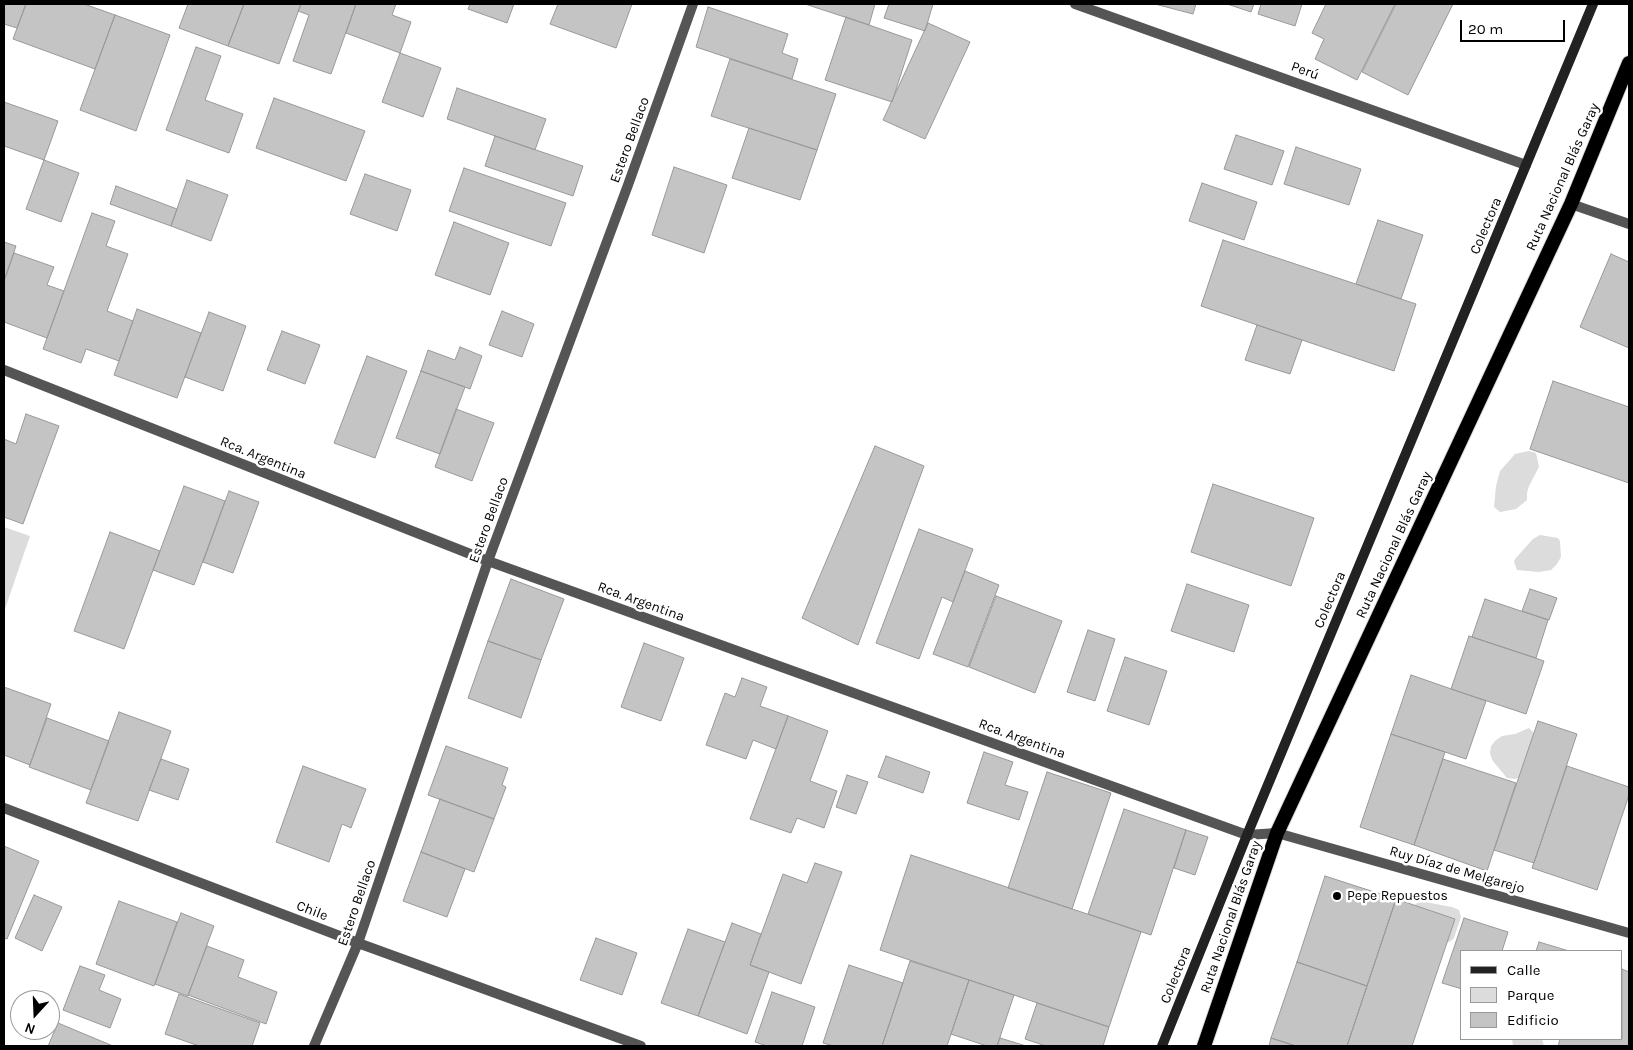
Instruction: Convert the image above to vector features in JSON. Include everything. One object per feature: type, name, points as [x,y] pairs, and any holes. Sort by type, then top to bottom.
[{"type":"highway","name":"Ruta Nacional Blás Garay","points":[[1204,1046],[1277,833],[1570,204],[1629,63]]},
{"type":"main road","name":"Colectora","points":[[1162,1046],[1247,835],[1593,4]]},
{"type":"street","name":"Estero Bellaco","points":[[314,1046],[358,943],[488,562],[693,4]]},
{"type":"street","name":"Perú","points":[[1075,4],[1526,165]]},
{"type":"street","points":[[1570,204],[1629,224]]},
{"type":"street","name":"Rca. Argentina","points":[[4,370],[488,562],[1247,835],[1277,833]]},
{"type":"street","name":"Chile","points":[[4,808],[358,943],[641,1046]]},
{"type":"street","name":"Ruy Díaz de Melgarejo","points":[[1277,833],[1629,933]]},
{"type":"green space","points":[[1529,451],[1536,453],[1539,467],[1529,486],[1527,500],[1516,509],[1500,512],[1494,507],[1500,471],[1515,454]]},
{"type":"green space","points":[[4,527],[30,536],[4,612]]},
{"type":"green space","points":[[1540,535],[1558,538],[1560,541],[1561,557],[1557,564],[1551,570],[1539,572],[1517,570],[1514,562],[1515,559],[1533,539]]},
{"type":"green space","points":[[1529,728],[1534,733],[1524,776],[1515,779],[1507,778],[1492,760],[1491,746],[1502,736],[1515,734]]},
{"type":"green space","points":[[1425,902],[1459,910],[1461,917],[1454,938],[1451,941],[1444,944],[1409,910],[1417,903]]},
{"type":"green space","points":[[1512,1040],[1542,1040],[1544,1046],[1513,1046]]},
{"type":"building","points":[[4,4],[26,4],[17,28],[4,24]]},
{"type":"building","points":[[26,4],[84,4],[115,15],[95,69],[13,39]]},
{"type":"building","points":[[188,4],[244,4],[228,46],[179,28]]},
{"type":"building","points":[[244,4],[301,4],[279,64],[228,46]]},
{"type":"building","points":[[301,4],[356,4],[331,74],[293,61],[309,15],[298,11]]},
{"type":"building","points":[[356,4],[396,4],[392,15],[411,22],[400,53],[346,33]]},
{"type":"building","points":[[470,4],[514,4],[507,23],[468,9]]},
{"type":"building","points":[[558,4],[632,4],[616,48],[550,24]]},
{"type":"building","points":[[805,4],[875,4],[869,25]]},
{"type":"building","points":[[889,4],[933,4],[925,31],[884,18]]},
{"type":"building","points":[[1155,4],[1196,4],[1193,14]]},
{"type":"building","points":[[1227,4],[1254,4],[1251,12]]},
{"type":"building","points":[[1261,4],[1302,4],[1295,26],[1258,14]]},
{"type":"building","points":[[1326,4],[1395,4],[1357,80],[1315,59],[1324,39],[1312,33]]},
{"type":"building","points":[[1396,4],[1453,4],[1408,95],[1362,72]]},
{"type":"building","points":[[708,7],[788,34],[782,53],[798,59],[792,79],[696,47]]},
{"type":"building","points":[[115,15],[170,35],[136,131],[80,110]]},
{"type":"building","points":[[846,17],[912,40],[892,102],[825,80]]},
{"type":"building","points":[[928,23],[970,42],[925,139],[883,120]]},
{"type":"building","points":[[196,47],[221,56],[205,100],[243,114],[229,153],[166,130]]},
{"type":"building","points":[[400,53],[441,68],[423,117],[382,102]]},
{"type":"building","points":[[730,59],[836,94],[817,150],[711,116]]},
{"type":"building","points":[[457,88],[546,119],[535,150],[447,119]]},
{"type":"building","points":[[274,98],[365,131],[346,181],[256,148]]},
{"type":"building","points":[[4,102],[58,121],[44,160],[4,146]]},
{"type":"building","points":[[749,128],[817,150],[800,200],[732,178]]},
{"type":"building","points":[[1236,135],[1284,151],[1272,185],[1224,169]]},
{"type":"building","points":[[495,136],[583,166],[573,196],[485,166]]},
{"type":"building","points":[[1296,147],[1361,169],[1349,205],[1284,184]]},
{"type":"building","points":[[44,160],[79,173],[61,222],[26,209]]},
{"type":"building","points":[[674,167],[727,185],[704,253],[652,235]]},
{"type":"building","points":[[464,168],[566,203],[551,246],[449,211]]},
{"type":"building","points":[[365,174],[411,190],[397,231],[350,214]]},
{"type":"building","points":[[187,180],[228,195],[211,241],[171,226]]},
{"type":"building","points":[[1202,183],[1257,202],[1244,240],[1189,221]]},
{"type":"building","points":[[116,186],[177,209],[171,226],[110,204]]},
{"type":"building","points":[[92,213],[115,221],[106,246],[128,254],[107,311],[133,321],[119,361],[86,349],[81,363],[43,349]]},
{"type":"building","points":[[1378,220],[1423,235],[1401,299],[1356,284]]},
{"type":"building","points":[[454,222],[509,243],[490,295],[435,275]]},
{"type":"building","points":[[1223,240],[1416,304],[1394,371],[1201,306]]},
{"type":"building","points":[[4,242],[16,246],[4,281]]},
{"type":"building","points":[[14,253],[54,267],[47,285],[64,291],[47,338],[4,322],[4,281]]},
{"type":"building","points":[[1611,254],[1629,262],[1629,348],[1580,327]]},
{"type":"building","points":[[137,309],[201,333],[177,398],[114,375]]},
{"type":"building","points":[[502,311],[534,324],[522,357],[489,345]]},
{"type":"building","points":[[209,312],[246,326],[223,391],[185,377]]},
{"type":"building","points":[[1257,325],[1302,340],[1290,374],[1245,360]]},
{"type":"building","points":[[282,331],[320,345],[305,384],[267,370]]},
{"type":"building","points":[[460,347],[482,356],[470,389],[421,371],[428,350],[455,360]]},
{"type":"building","points":[[367,356],[407,371],[375,458],[334,443]]},
{"type":"building","points":[[421,371],[465,387],[440,454],[396,438]]},
{"type":"building","points":[[1553,381],[1629,407],[1629,483],[1530,449]]},
{"type":"building","points":[[456,409],[494,423],[472,481],[435,467]]},
{"type":"building","points":[[26,414],[59,426],[23,524],[4,517],[4,439],[16,444]]},
{"type":"building","points":[[875,446],[924,466],[858,645],[802,618]]},
{"type":"building","points":[[1213,484],[1314,518],[1291,586],[1191,552]]},
{"type":"building","points":[[184,486],[225,501],[194,585],[153,570]]},
{"type":"building","points":[[229,491],[259,502],[233,573],[203,562]]},
{"type":"building","points":[[919,529],[973,549],[953,602],[942,597],[919,659],[876,643]]},
{"type":"building","points":[[110,532],[160,551],[124,649],[74,631]]},
{"type":"building","points":[[965,571],[999,585],[968,667],[933,654]]},
{"type":"building","points":[[511,579],[564,599],[541,660],[488,641]]},
{"type":"building","points":[[1187,584],[1249,605],[1234,652],[1171,631]]},
{"type":"building","points":[[1530,589],[1557,598],[1549,620],[1522,611]]},
{"type":"building","points":[[996,596],[1062,621],[1035,693],[969,667]]},
{"type":"building","points":[[1485,599],[1548,620],[1536,658],[1472,637]]},
{"type":"building","points":[[1088,630],[1115,639],[1095,701],[1067,692]]},
{"type":"building","points":[[1469,636],[1544,661],[1526,714],[1451,689]]},
{"type":"building","points":[[488,641],[541,660],[521,718],[468,698]]},
{"type":"building","points":[[644,643],[684,658],[661,721],[621,707]]},
{"type":"building","points":[[1125,657],[1167,671],[1149,725],[1107,711]]},
{"type":"building","points":[[1411,675],[1486,701],[1466,759],[1391,734]]},
{"type":"building","points":[[742,678],[767,687],[760,706],[788,716],[776,749],[753,740],[746,759],[706,745],[725,693],[735,697]]},
{"type":"building","points":[[4,687],[51,704],[30,765],[4,755]]},
{"type":"building","points":[[119,712],[171,731],[138,821],[86,803]]},
{"type":"building","points":[[788,716],[828,731],[810,781],[837,791],[824,828],[797,818],[791,833],[750,819]]},
{"type":"building","points":[[47,718],[109,741],[91,790],[29,767]]},
{"type":"building","points":[[1538,721],[1577,734],[1534,863],[1494,850]]},
{"type":"building","points":[[1391,734],[1445,752],[1414,845],[1360,827]]},
{"type":"building","points":[[446,746],[508,768],[502,785],[506,787],[494,819],[428,795]]},
{"type":"building","points":[[984,752],[1013,762],[1005,785],[1028,792],[1019,820],[967,803]]},
{"type":"building","points":[[886,756],[930,772],[923,793],[878,777]]},
{"type":"building","points":[[161,759],[189,769],[178,800],[149,790]]},
{"type":"building","points":[[1443,759],[1516,783],[1487,871],[1414,845]]},
{"type":"building","points":[[303,766],[366,789],[351,828],[342,824],[329,862],[276,842]]},
{"type":"building","points":[[1567,766],[1629,787],[1629,795],[1597,890],[1532,868]]},
{"type":"building","points":[[1047,772],[1111,793],[1072,909],[1008,888]]},
{"type":"building","points":[[847,775],[868,782],[856,814],[836,807]]},
{"type":"building","points":[[440,799],[494,819],[474,872],[421,852]]},
{"type":"building","points":[[1124,809],[1186,830],[1151,935],[1088,914]]},
{"type":"building","points":[[1186,830],[1208,837],[1195,875],[1174,868]]},
{"type":"building","points":[[4,846],[39,861],[7,939],[4,938]]},
{"type":"building","points":[[421,852],[465,869],[447,917],[403,901]]},
{"type":"building","points":[[911,855],[1141,932],[1109,1027],[880,950]]},
{"type":"building","points":[[815,863],[842,872],[801,984],[750,965],[783,874],[807,883]]},
{"type":"building","points":[[1325,876],[1396,899],[1367,986],[1297,962]]},
{"type":"building","points":[[34,895],[62,907],[42,951],[15,938]]},
{"type":"building","points":[[1396,899],[1455,919],[1412,1046],[1347,1046]]},
{"type":"building","points":[[119,901],[177,922],[154,986],[96,964]]},
{"type":"building","points":[[181,913],[214,926],[188,996],[155,984]]},
{"type":"building","points":[[1464,918],[1508,932],[1502,950],[1460,950],[1460,988],[1442,983]]},
{"type":"building","points":[[732,923],[761,934],[750,965],[769,972],[747,1034],[698,1016]]},
{"type":"building","points":[[688,929],[725,942],[698,1016],[661,1003]]},
{"type":"building","points":[[596,938],[637,953],[622,995],[580,980]]},
{"type":"building","points":[[1539,942],[1566,950],[1536,950]]},
{"type":"building","points":[[207,946],[244,960],[238,977],[277,992],[266,1024],[188,995]]},
{"type":"building","points":[[910,961],[969,980],[947,1046],[882,1046]]},
{"type":"building","points":[[1297,962],[1367,986],[1347,1046],[1296,1046],[1271,1038]]},
{"type":"building","points":[[849,965],[903,983],[882,1046],[834,1046],[823,1043]]},
{"type":"building","points":[[80,966],[105,975],[99,990],[121,999],[110,1028],[63,1010]]},
{"type":"building","points":[[1623,969],[1629,972],[1629,1046],[1558,1046],[1560,1040],[1623,1040]]},
{"type":"building","points":[[969,980],[1014,995],[997,1046],[987,1046],[951,1034]]},
{"type":"building","points":[[772,992],[815,1007],[802,1046],[767,1046],[755,1042]]},
{"type":"building","points":[[179,994],[260,1023],[252,1046],[199,1046],[165,1034]]},
{"type":"building","points":[[1037,1003],[1109,1027],[1103,1046],[1046,1046],[1025,1039]]},
{"type":"building","points":[[60,1024],[113,1046],[48,1046],[51,1040],[60,1040]]},
{"type":"building","points":[[1000,1038],[1026,1046],[997,1046]]},
{"type":"building","points":[[1271,1038],[1296,1046],[1269,1046]]},
{"type":"place","name":"Pepe Repuestos","points":[[1337,896]]}]
